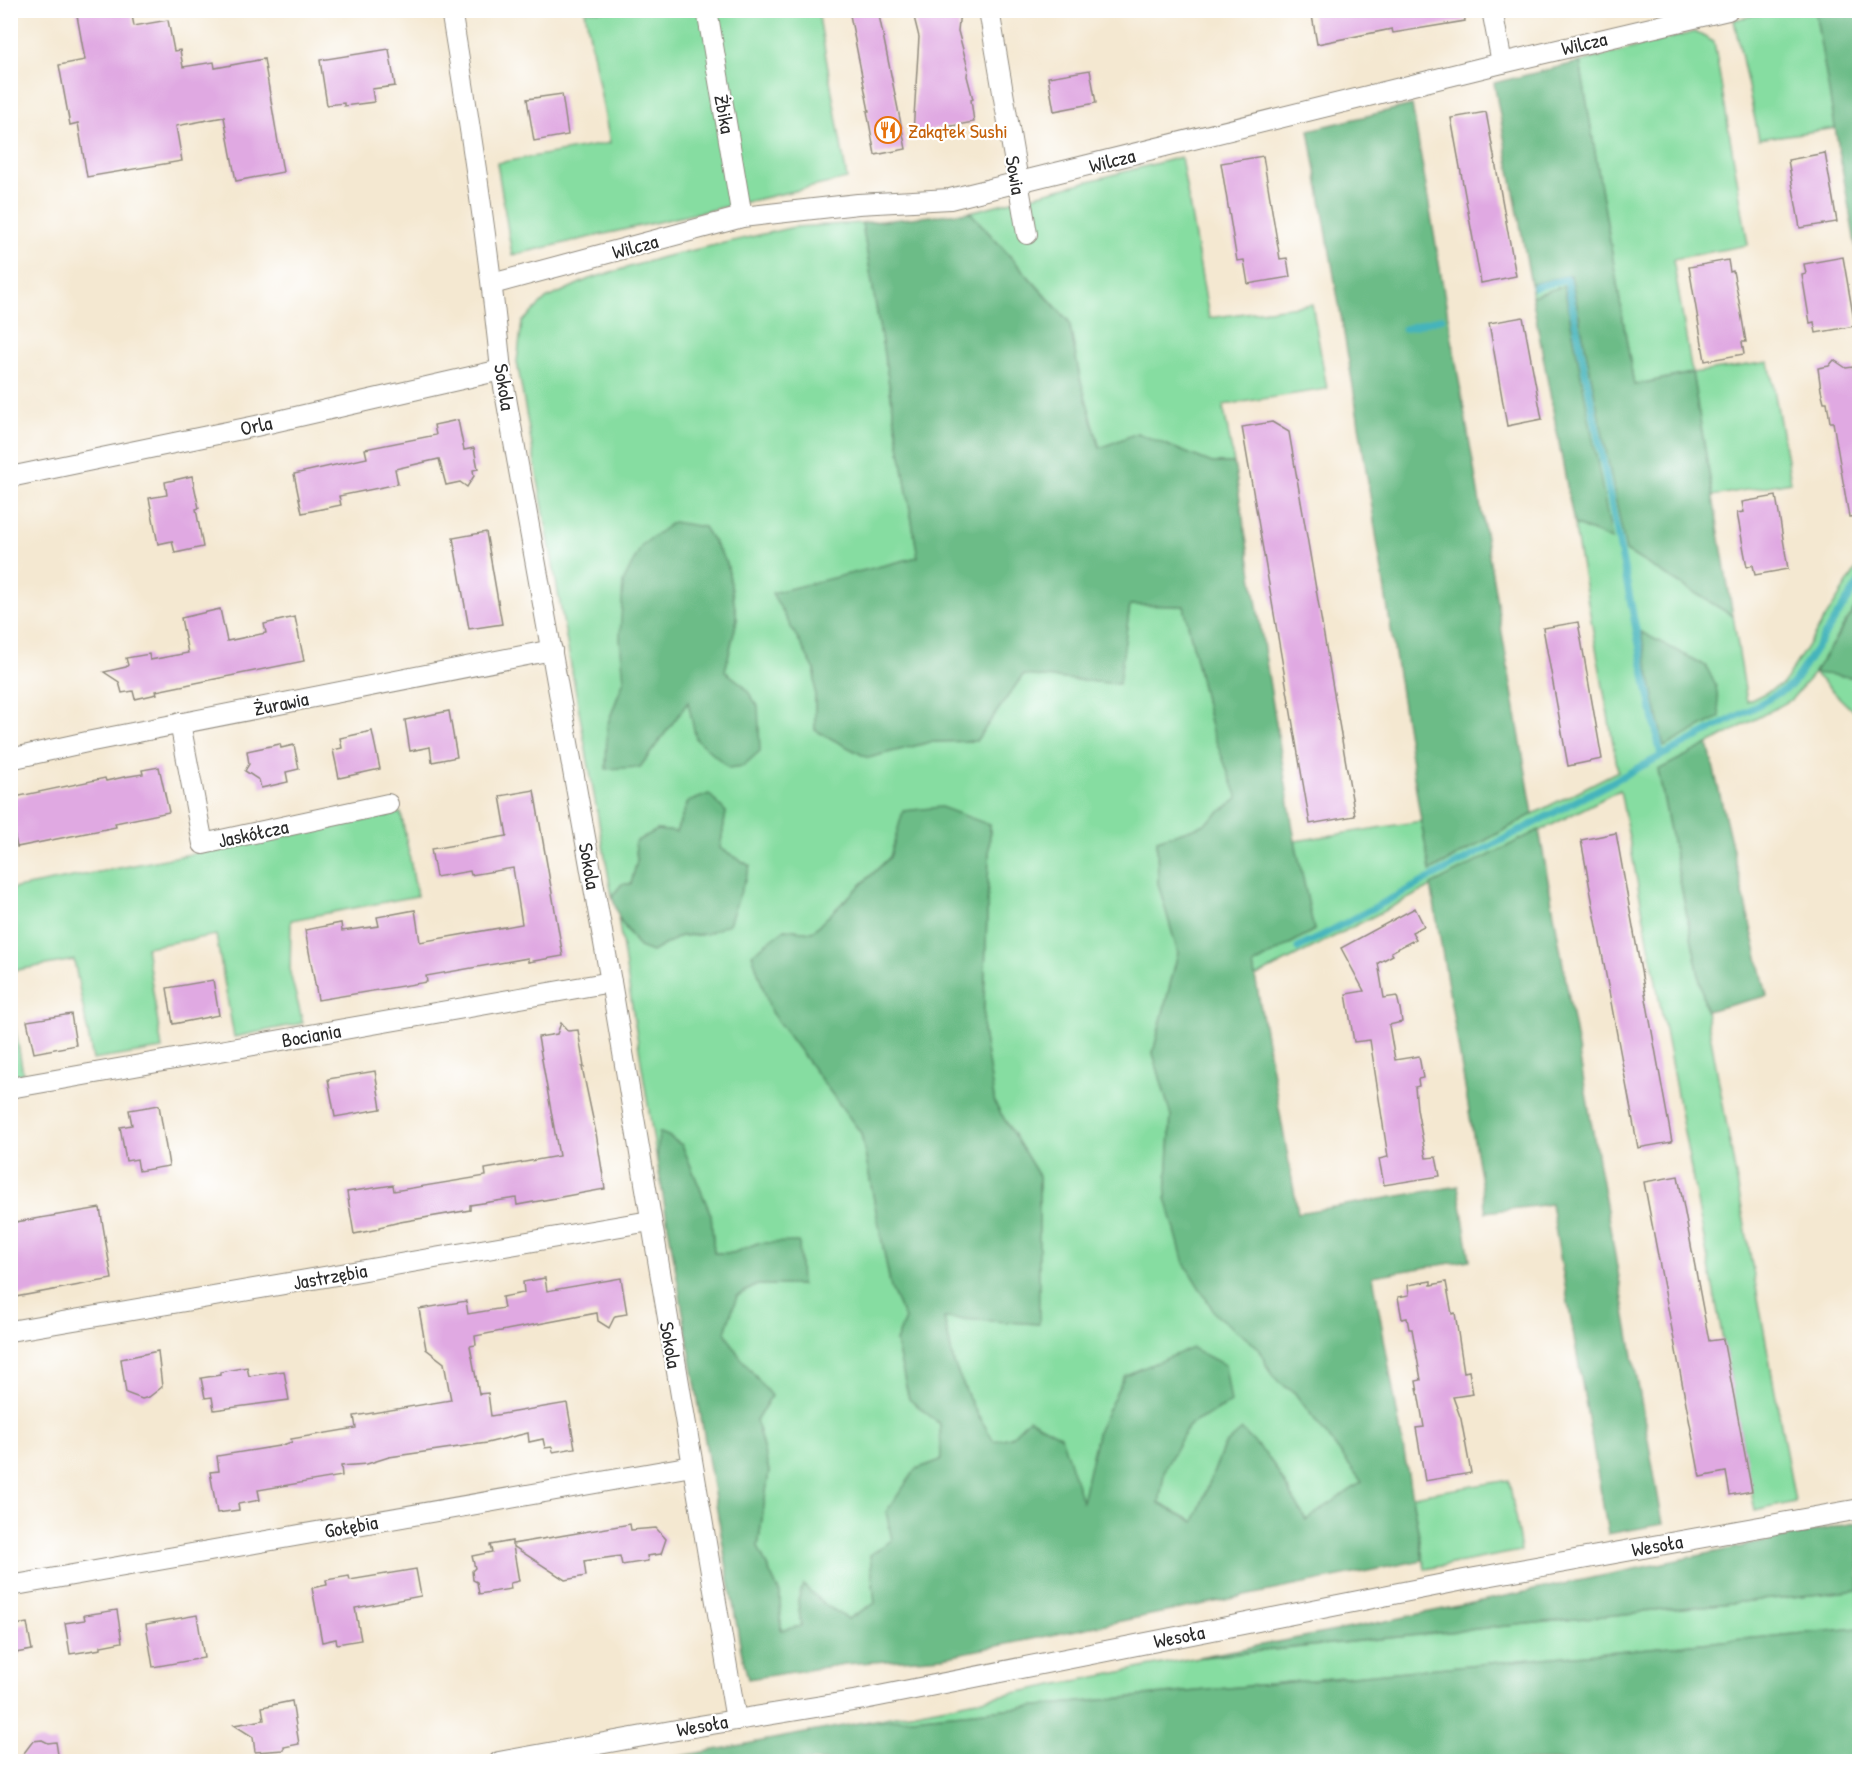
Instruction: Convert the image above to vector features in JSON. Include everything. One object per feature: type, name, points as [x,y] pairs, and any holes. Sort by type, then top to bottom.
[{"type":"street","name":"Sokola","points":[[451,10],[474,146],[501,370],[611,982],[736,1720]]},
{"type":"street","name":"Żbika","points":[[707,10],[742,217]]},
{"type":"street","name":"Sowia","points":[[989,10],[1027,234]]},
{"type":"street","points":[[1492,10],[1502,63]]},
{"type":"street","name":"Wilcza","points":[[492,284],[742,217],[858,204],[950,199],[1502,63],[1728,10]]},
{"type":"street","name":"Orla","points":[[10,477],[244,428],[501,370]]},
{"type":"street","name":"Żurawia","points":[[10,759],[552,650]]},
{"type":"street","name":"Jaskółcza","points":[[180,723],[203,844],[388,804]]},
{"type":"street","name":"Bociania","points":[[10,1088],[611,982]]},
{"type":"street","name":"Jastrzębia","points":[[10,1331],[650,1221]]},
{"type":"street","name":"Gołębia","points":[[10,1586],[692,1466]]},
{"type":"street","name":"Wesoła","points":[[499,1761],[859,1700],[1453,1582],[1860,1509]]},
{"type":"green space","points":[[1775,10],[1815,11],[1836,128],[1759,139],[1734,20]]},
{"type":"green space","points":[[585,11],[818,11],[847,179],[512,255],[497,163],[610,143]]},
{"type":"green space","points":[[1815,11],[1859,11],[1859,266]]},
{"type":"green space","points":[[1695,32],[1714,42],[1748,245],[1673,259],[1692,373],[1634,385],[1580,62]]},
{"type":"green space","points":[[1580,62],[1634,385],[1692,373],[1733,616],[1626,551],[1571,275],[1531,284],[1494,83]]},
{"type":"green space","points":[[1412,105],[1533,814],[1430,871],[1352,380],[1309,130]]},
{"type":"green space","points":[[1181,157],[1209,318],[1312,304],[1327,389],[1223,405],[1234,463],[1212,463],[1137,433],[1100,449],[1080,378],[1069,321],[970,212]]},
{"type":"green space","points":[[970,212],[1069,322],[1080,378],[1100,448],[1137,433],[1212,463],[1234,463],[1295,841],[1314,930],[1253,965],[1298,1213],[1458,1186],[1470,1260],[1373,1276],[1423,1560],[943,1657],[845,1664],[748,1679],[741,1650],[657,1161],[659,1132],[682,1145],[711,1215],[714,1253],[733,1253],[758,1243],[799,1242],[801,1285],[757,1285],[737,1296],[725,1332],[738,1354],[771,1396],[756,1421],[769,1471],[758,1547],[780,1594],[781,1630],[801,1626],[798,1601],[803,1585],[824,1604],[848,1619],[875,1603],[870,1555],[892,1540],[886,1512],[916,1469],[941,1460],[940,1424],[909,1399],[896,1342],[905,1319],[891,1288],[861,1133],[771,1012],[752,954],[785,929],[812,932],[890,857],[903,811],[941,807],[990,825],[983,1032],[995,1104],[1039,1176],[1039,1324],[944,1318],[954,1364],[973,1407],[994,1441],[1011,1437],[1029,1419],[1061,1436],[1082,1501],[1098,1430],[1125,1375],[1192,1348],[1225,1365],[1231,1403],[1189,1425],[1165,1468],[1159,1504],[1194,1522],[1224,1446],[1242,1430],[1270,1459],[1306,1520],[1362,1482],[1294,1392],[1278,1382],[1268,1368],[1259,1348],[1216,1315],[1184,1263],[1166,1198],[1171,1116],[1153,1053],[1178,953],[1158,883],[1157,840],[1203,825],[1238,798],[1212,731],[1184,606],[1130,605],[1119,684],[1023,675],[976,741],[930,742],[868,758],[815,730],[815,670],[772,593],[918,557],[862,223]]},
{"type":"green space","points":[[862,223],[918,557],[773,593],[815,670],[815,730],[868,758],[930,742],[976,741],[1023,675],[1118,684],[1130,605],[1184,606],[1212,731],[1239,798],[1203,825],[1157,840],[1158,883],[1178,953],[1153,1053],[1171,1116],[1166,1198],[1216,1314],[1259,1348],[1268,1369],[1278,1382],[1294,1392],[1362,1482],[1306,1520],[1270,1459],[1224,1446],[1194,1522],[1159,1503],[1165,1468],[1189,1425],[1231,1403],[1098,1430],[1082,1502],[1011,1437],[994,1441],[973,1407],[954,1364],[944,1317],[1038,1324],[1039,1176],[995,1104],[983,1032],[990,825],[890,857],[812,932],[785,929],[771,1012],[861,1133],[891,1288],[905,1319],[896,1342],[909,1398],[940,1424],[941,1460],[916,1469],[892,1540],[870,1555],[875,1603],[848,1619],[824,1604],[803,1585],[798,1601],[801,1626],[781,1631],[780,1594],[758,1547],[769,1471],[756,1421],[771,1396],[738,1355],[725,1332],[737,1296],[757,1285],[801,1285],[758,1243],[733,1253],[714,1253],[711,1215],[682,1145],[659,1133],[657,1161],[618,918],[639,947],[652,952],[680,936],[702,935],[742,885],[750,866],[720,848],[726,812],[688,802],[676,832],[657,830],[637,861],[631,884],[622,884],[612,896],[517,362],[522,322],[546,299],[589,279],[663,257],[794,227]],"holes":[[[727,563],[737,619],[725,671],[744,686],[689,701],[640,767],[607,726],[624,680]]]},
{"type":"green space","points":[[1571,275],[1626,551],[1733,616],[1747,702],[1783,684],[1859,565],[1859,602],[1814,672],[1859,678],[1859,717],[1814,673],[1791,700],[1658,771],[1706,1011],[1795,1502],[1755,1511],[1620,790],[1255,977],[1253,965],[1314,930],[1295,841],[1421,821],[1431,871],[1533,814],[1618,771],[1574,524],[1612,540],[1564,286],[1532,296],[1531,284]]},
{"type":"green space","points":[[1564,286],[1612,540],[1574,524],[1532,296]]},
{"type":"green space","points":[[1769,362],[1791,482],[1713,496],[1692,373]]},
{"type":"green space","points":[[673,522],[704,527],[727,563],[737,619],[725,671],[744,686],[758,706],[760,751],[743,766],[729,768],[696,739],[688,702],[640,767],[606,769],[607,726],[624,680],[620,639],[623,582],[642,545]]},
{"type":"green space","points":[[1859,602],[1859,678],[1814,673]]},
{"type":"green space","points":[[1641,632],[1706,666],[1716,686],[1720,717],[1664,747]]},
{"type":"green space","points":[[1708,744],[1767,996],[1706,1011],[1658,770]]},
{"type":"green space","points":[[709,794],[726,812],[720,848],[750,866],[729,924],[706,934],[680,936],[652,952],[639,947],[619,918],[612,896],[622,884],[631,884],[637,861],[635,842],[657,830],[676,832],[688,802]]},
{"type":"green space","points":[[401,813],[417,896],[291,920],[290,973],[303,1023],[234,1037],[216,935],[146,947],[162,1049],[93,1060],[74,960],[11,971],[11,889]]},
{"type":"green space","points":[[1539,830],[1663,1524],[1608,1534],[1551,1204],[1486,1212],[1431,885]]},
{"type":"green space","points":[[11,1005],[23,1073],[10,1076]]},
{"type":"green space","points":[[1509,1480],[1521,1551],[1425,1569],[1412,1496]]},
{"type":"green space","points":[[1859,1522],[1859,1590],[1193,1658],[1367,1625]]},
{"type":"green space","points":[[1859,1590],[1859,1628],[859,1723],[1193,1658]]},
{"type":"green space","points":[[1859,1628],[1859,1761],[656,1761],[859,1723]]},
{"type":"building","points":[[76,10],[131,10],[134,26],[168,20],[174,51],[180,50],[183,67],[214,62],[215,68],[264,59],[283,172],[236,181],[224,117],[176,126],[182,161],[87,177],[78,123],[70,125],[59,65],[85,60]]},
{"type":"building","points":[[849,10],[878,10],[906,149],[875,155],[867,111],[869,111]]},
{"type":"building","points":[[916,10],[960,10],[958,31],[968,68],[967,76],[973,99],[971,100],[974,122],[913,133],[919,37],[913,13]]},
{"type":"building","points":[[1311,10],[1464,10],[1465,21],[1393,33],[1392,29],[1317,44]]},
{"type":"building","points":[[389,49],[395,86],[372,89],[374,102],[344,106],[344,103],[327,105],[320,60]]},
{"type":"building","points":[[1090,70],[1096,103],[1054,111],[1048,77]]},
{"type":"building","points":[[562,94],[568,135],[534,141],[527,99]]},
{"type":"building","points":[[1486,112],[1516,276],[1481,283],[1451,118]]},
{"type":"building","points":[[1825,153],[1837,222],[1800,228],[1788,160]]},
{"type":"building","points":[[1263,156],[1280,259],[1287,258],[1290,277],[1248,284],[1244,260],[1237,261],[1221,163]]},
{"type":"building","points":[[1843,257],[1855,326],[1816,333],[1814,322],[1810,323],[1802,275],[1806,274],[1804,264]]},
{"type":"building","points":[[1728,260],[1730,272],[1733,271],[1746,342],[1742,342],[1744,354],[1705,361],[1689,267]]},
{"type":"building","points":[[1523,317],[1542,419],[1507,426],[1489,323]]},
{"type":"building","points":[[1834,360],[1846,368],[1853,367],[1858,396],[1856,396],[1860,419],[1860,516],[1849,517],[1833,422],[1830,422],[1827,402],[1824,402],[1821,390],[1818,368],[1829,366]]},
{"type":"building","points":[[458,420],[464,450],[474,448],[478,469],[473,470],[474,476],[467,487],[460,482],[446,485],[439,459],[395,469],[398,484],[339,496],[341,505],[302,513],[294,474],[367,458],[365,449],[436,435],[434,425]]},
{"type":"building","points":[[1272,422],[1289,432],[1355,816],[1310,824],[1242,427]]},
{"type":"building","points":[[192,476],[199,508],[196,509],[203,547],[175,553],[172,541],[158,544],[149,498],[167,495],[165,482]]},
{"type":"building","points":[[1776,496],[1788,569],[1755,575],[1753,565],[1747,567],[1737,513],[1744,512],[1742,502]]},
{"type":"building","points":[[486,532],[502,624],[469,629],[453,538]]},
{"type":"building","points":[[220,609],[227,641],[266,633],[264,624],[295,617],[304,661],[156,691],[157,694],[135,699],[133,691],[122,693],[119,682],[104,672],[126,667],[128,665],[126,658],[149,654],[150,660],[188,653],[181,618]]},
{"type":"building","points":[[1578,622],[1602,759],[1568,766],[1543,628]]},
{"type":"building","points":[[449,711],[457,757],[432,762],[430,747],[410,751],[405,720]]},
{"type":"building","points":[[372,731],[380,769],[339,778],[333,750],[342,748],[340,738]]},
{"type":"building","points":[[280,744],[281,748],[294,745],[299,769],[286,772],[288,782],[261,788],[259,780],[245,771],[249,764],[247,751]]},
{"type":"building","points":[[159,767],[169,812],[115,823],[116,827],[17,847],[10,814],[10,798],[105,778],[106,781],[143,774],[142,770]]},
{"type":"building","points":[[534,790],[563,956],[528,962],[528,958],[426,976],[427,982],[318,1000],[305,930],[341,923],[342,931],[379,926],[377,917],[415,910],[420,942],[522,924],[513,868],[471,875],[470,871],[436,877],[431,849],[507,836],[500,796]]},
{"type":"building","points":[[1616,833],[1672,1142],[1638,1148],[1581,840]]},
{"type":"building","points":[[1415,908],[1424,926],[1412,932],[1416,939],[1391,952],[1393,955],[1378,963],[1384,998],[1397,996],[1400,1009],[1402,1022],[1389,1025],[1395,1060],[1419,1056],[1423,1078],[1418,1079],[1419,1086],[1415,1087],[1417,1109],[1426,1158],[1436,1157],[1440,1176],[1384,1185],[1379,1159],[1388,1157],[1370,1040],[1354,1042],[1346,994],[1364,991],[1341,948]]},
{"type":"building","points":[[213,980],[219,1015],[173,1024],[167,988]]},
{"type":"building","points":[[71,1014],[76,1045],[34,1053],[27,1021]]},
{"type":"building","points":[[561,1023],[568,1031],[578,1030],[584,1067],[582,1067],[605,1189],[517,1205],[516,1198],[470,1205],[470,1210],[400,1222],[354,1234],[347,1192],[393,1185],[394,1191],[486,1176],[485,1169],[559,1156],[538,1037],[557,1034]]},
{"type":"building","points":[[375,1071],[381,1109],[335,1117],[328,1079]]},
{"type":"building","points":[[159,1105],[169,1166],[139,1171],[137,1159],[126,1161],[120,1127],[132,1125],[129,1110]]},
{"type":"building","points":[[1678,1176],[1709,1341],[1723,1339],[1752,1491],[1730,1495],[1726,1472],[1700,1477],[1644,1182]]},
{"type":"building","points":[[100,1208],[112,1279],[10,1298],[10,1223]]},
{"type":"building","points":[[545,1278],[547,1291],[621,1278],[627,1314],[615,1316],[609,1328],[598,1321],[597,1313],[475,1336],[476,1345],[470,1346],[479,1394],[488,1393],[491,1416],[567,1403],[575,1448],[553,1452],[552,1447],[545,1448],[543,1439],[529,1442],[528,1433],[487,1443],[389,1457],[367,1464],[341,1466],[342,1476],[258,1490],[260,1500],[238,1504],[239,1510],[217,1513],[210,1472],[219,1471],[217,1456],[279,1446],[292,1442],[291,1439],[356,1428],[354,1416],[451,1400],[444,1363],[426,1349],[419,1309],[466,1301],[468,1314],[504,1308],[502,1297],[524,1293],[523,1282]]},
{"type":"building","points":[[1431,1281],[1431,1285],[1446,1282],[1452,1314],[1455,1313],[1464,1372],[1469,1371],[1473,1394],[1453,1397],[1461,1419],[1471,1473],[1425,1481],[1416,1428],[1424,1427],[1416,1381],[1421,1380],[1412,1329],[1409,1329],[1407,1318],[1402,1319],[1398,1297],[1409,1295],[1408,1285]]},
{"type":"building","points":[[158,1351],[162,1387],[149,1397],[142,1399],[126,1393],[121,1359]]},
{"type":"building","points":[[247,1367],[249,1376],[284,1371],[289,1400],[214,1410],[212,1397],[205,1398],[201,1378]]},
{"type":"building","points":[[630,1524],[631,1530],[656,1528],[666,1539],[661,1554],[647,1556],[648,1561],[622,1565],[620,1556],[584,1561],[586,1576],[565,1580],[513,1546],[519,1581],[510,1583],[511,1589],[479,1594],[477,1582],[473,1580],[472,1571],[475,1568],[472,1556],[492,1552],[490,1545],[512,1541],[512,1544]]},
{"type":"building","points":[[416,1569],[421,1596],[355,1608],[361,1640],[337,1644],[336,1639],[322,1642],[312,1588],[327,1585],[326,1580],[349,1576],[350,1580]]},
{"type":"building","points":[[117,1610],[122,1642],[101,1646],[101,1649],[70,1654],[65,1623],[85,1620],[84,1615]]},
{"type":"building","points":[[197,1615],[204,1658],[153,1667],[146,1624]]},
{"type":"building","points":[[27,1623],[32,1650],[10,1654],[10,1626]]},
{"type":"building","points":[[292,1701],[299,1744],[284,1747],[284,1750],[255,1752],[253,1737],[234,1725],[264,1720],[262,1707]]},
{"type":"building","points":[[42,1740],[48,1743],[56,1742],[59,1761],[18,1761],[33,1741]]},
{"type":"waterway","points":[[1535,287],[1567,279],[1661,756],[1792,685],[1860,581]]},
{"type":"waterway","points":[[1404,329],[1442,318]]},
{"type":"waterway","points":[[1298,948],[1661,756]]},
{"type":"place","name":"Zakątek Sushi","points":[[888,130]]}]
